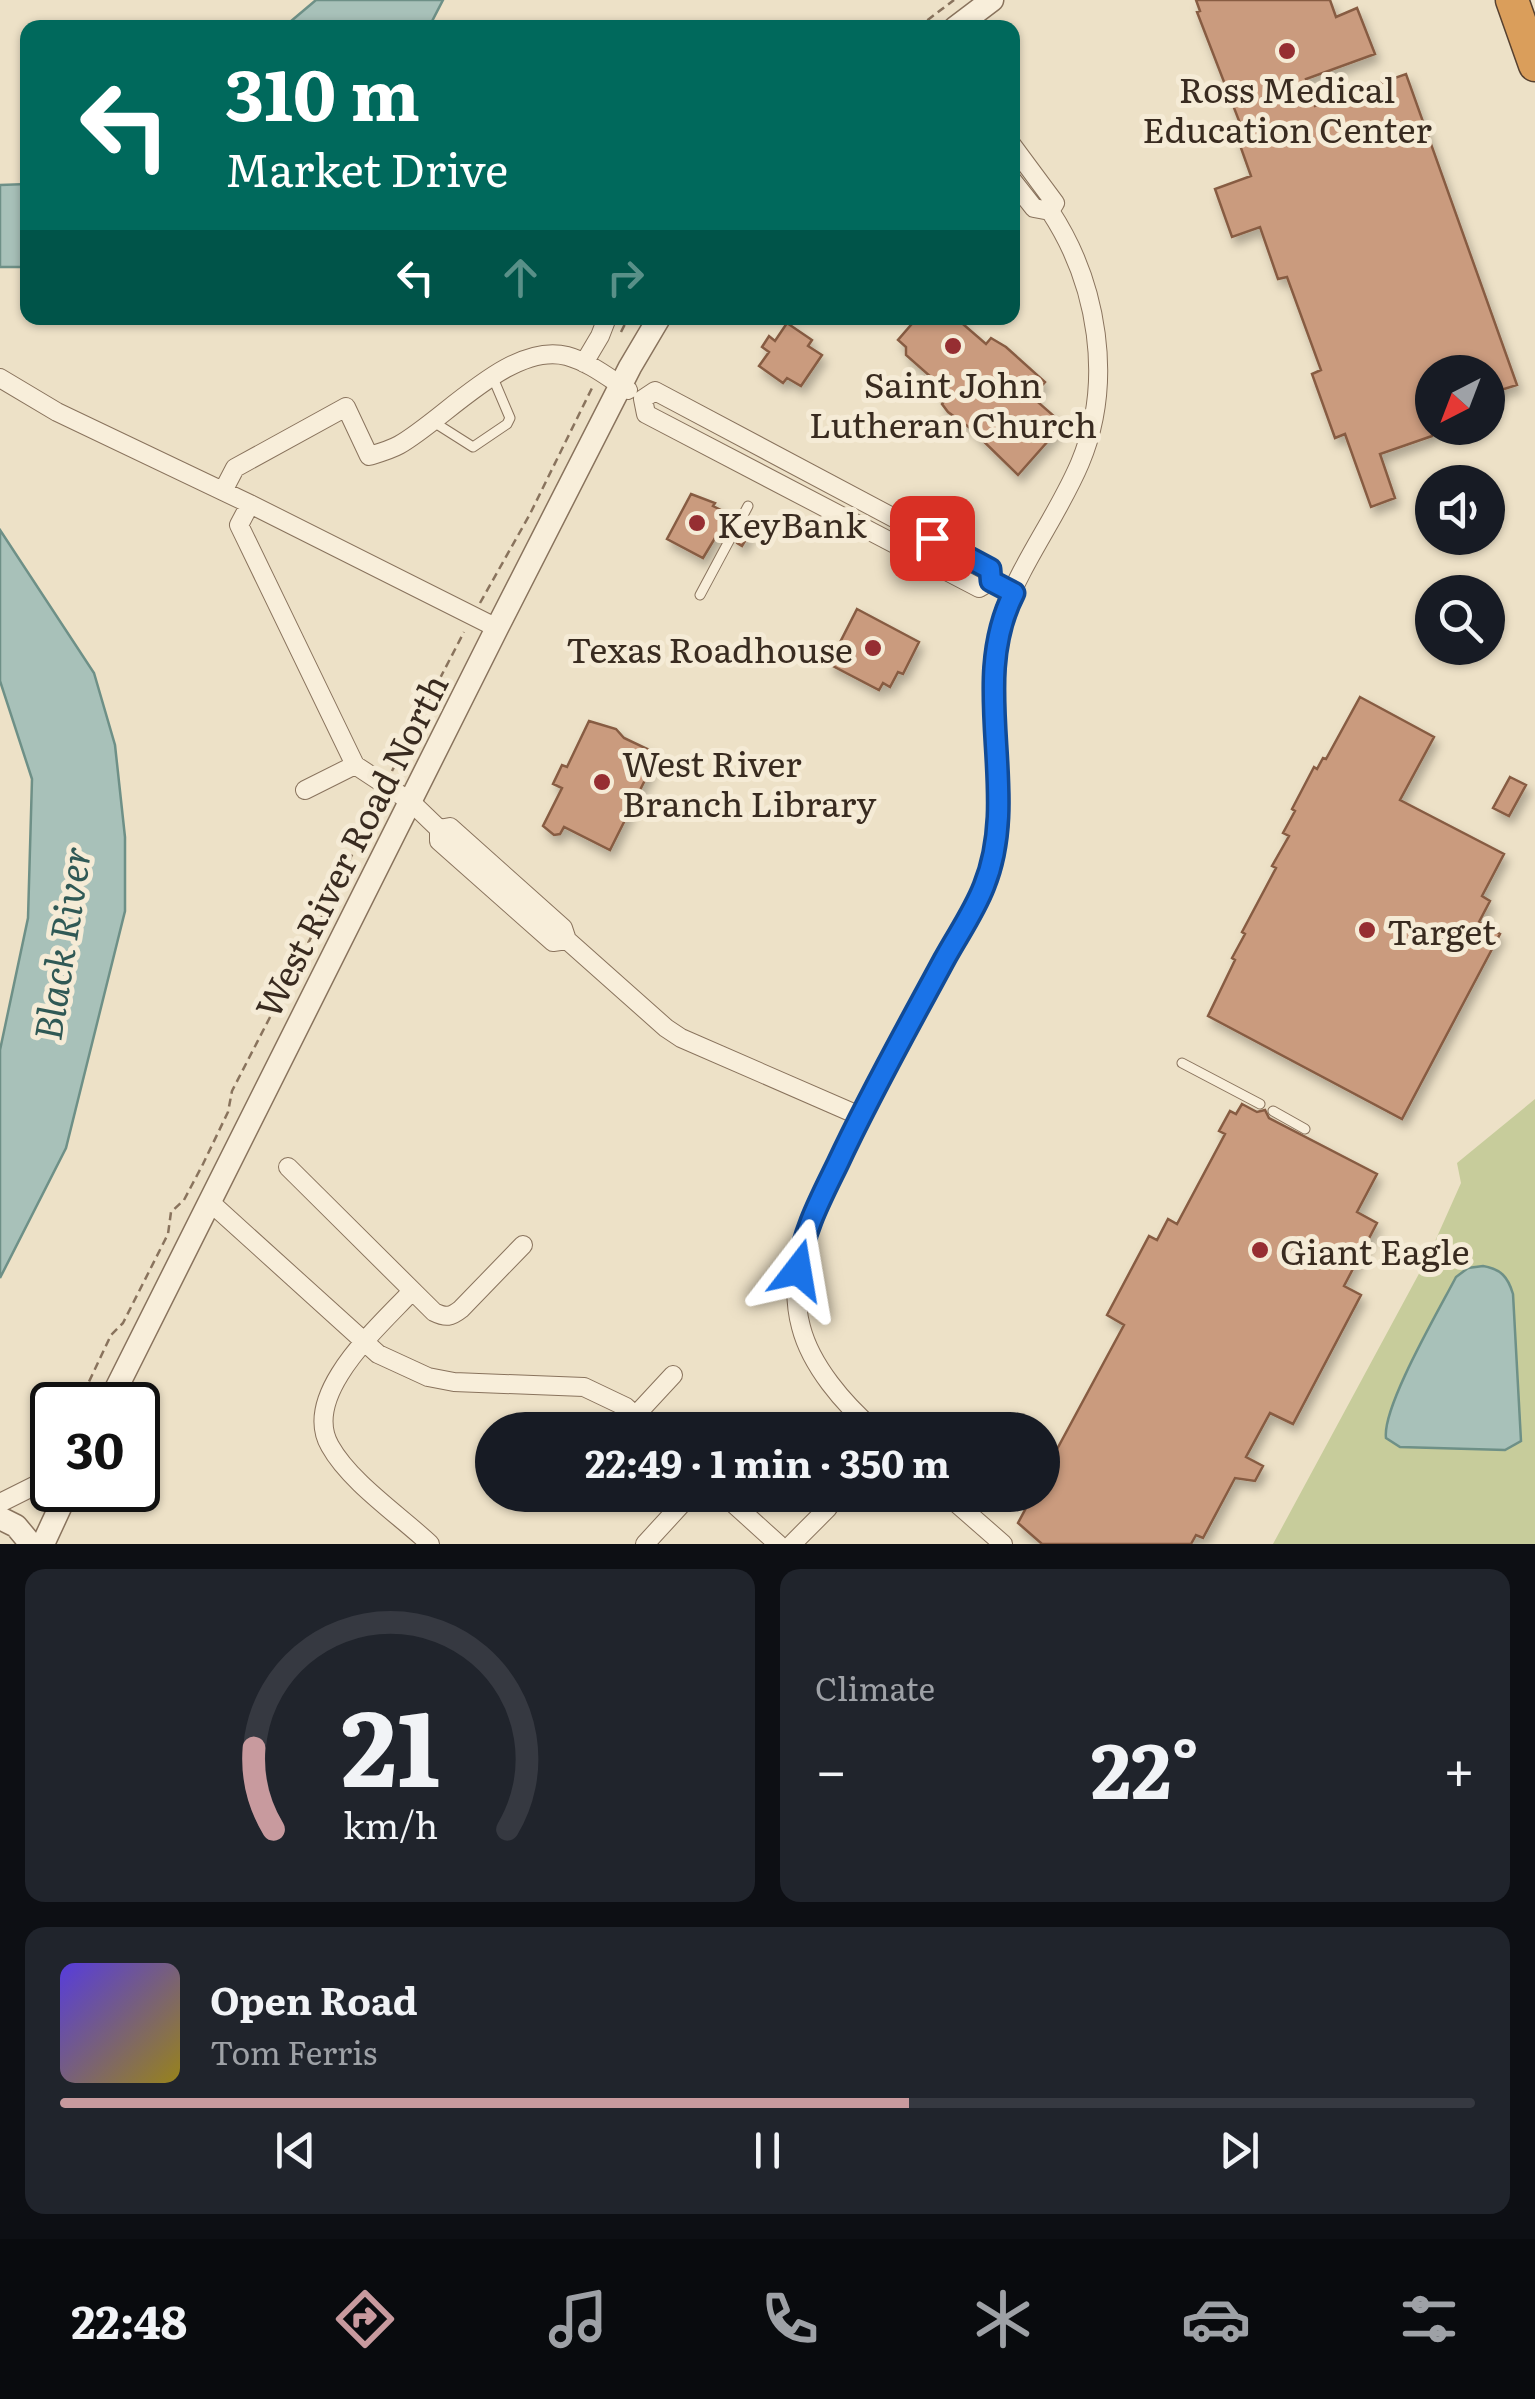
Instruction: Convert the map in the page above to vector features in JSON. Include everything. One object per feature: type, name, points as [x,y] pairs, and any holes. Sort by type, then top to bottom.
[{"type":"highway","points":[[1512,0],[1535,66]]},
{"type":"highway","points":[[1524,0],[1535,28]]},
{"type":"street","points":[[966,20],[992,0]]},
{"type":"street","points":[[1020,156],[1055,203],[1050,211]]},
{"type":"street","points":[[1020,190],[1034,208],[1050,211]]},
{"type":"street","points":[[858,1412],[809,1350],[801,1327],[796,1293],[805,1235],[860,1116],[985,884],[997,844],[994,675],[1004,611],[1080,464],[1096,406],[1096,330],[1081,273],[1050,211]]},
{"type":"street","points":[[592,368],[604,325]]},
{"type":"street","name":"West River Road North","points":[[120,1382],[497,628],[655,325]]},
{"type":"street","points":[[223,491],[236,468],[346,407],[370,456],[395,448],[521,361],[546,354],[565,355],[643,400],[646,414],[980,588],[991,581],[1014,593]]},
{"type":"street","points":[[0,378],[57,412],[497,628]]},
{"type":"street","points":[[250,504],[239,524],[355,766],[411,802],[439,830],[450,827],[563,928],[567,940],[681,1038],[860,1116]]},
{"type":"street","points":[[305,790],[355,766]]},
{"type":"street","points":[[288,1167],[412,1291],[443,1316],[452,1316],[523,1245]]},
{"type":"street","points":[[210,1202],[365,1342],[396,1364],[428,1377],[509,1387],[570,1385],[596,1392],[629,1412]]},
{"type":"street","points":[[412,1291],[365,1342],[328,1396],[324,1432],[348,1470],[430,1544]]},
{"type":"street","points":[[640,1412],[673,1375]]},
{"type":"street","points":[[0,1503],[30,1489]]},
{"type":"street","points":[[42,1544],[57,1512]]},
{"type":"street","points":[[645,1544],[674,1512]]},
{"type":"street","points":[[743,1512],[778,1544]]},
{"type":"street","points":[[792,1544],[824,1512]]},
{"type":"street","points":[[967,1512],[1003,1544]]},
{"type":"street","points":[[0,1518],[16,1526],[31,1544]]},
{"type":"lane","points":[[432,421],[473,447],[507,424],[510,418],[492,378]]},
{"type":"lane","points":[[738,525],[748,506]]},
{"type":"lane","points":[[700,595],[730,540]]},
{"type":"lane","points":[[1182,1063],[1260,1104]]},
{"type":"lane","points":[[1273,1110],[1306,1129]]},
{"type":"path","points":[[928,20],[954,0]]},
{"type":"path","points":[[89,1382],[111,1334],[123,1323],[168,1234],[171,1212],[184,1200],[203,1164],[228,1112],[232,1092],[337,887],[384,785],[544,487],[592,368],[623,325]]},
{"type":"green space","points":[[1535,1099],[1535,1544],[1273,1544],[1428,1257],[1461,1183],[1457,1163]]},
{"type":"water","points":[[316,0],[443,0],[433,20],[292,20]]},
{"type":"water","points":[[20,184],[20,267],[0,267],[0,185]]},
{"type":"water","name":"Black River","points":[[0,530],[94,673],[115,745],[125,837],[125,911],[66,1148],[0,1278],[0,1050],[28,918],[32,779],[0,681]]},
{"type":"water","points":[[1483,1266],[1503,1275],[1513,1294],[1521,1441],[1505,1450],[1400,1447],[1386,1438],[1402,1382],[1456,1277],[1468,1268]]},
{"type":"building","points":[[1196,0],[1330,0],[1336,17],[1357,8],[1375,54],[1306,79],[1315,106],[1406,74],[1517,385],[1505,389],[1505,355],[1415,355],[1415,442],[1380,454],[1395,498],[1371,507],[1345,434],[1335,438],[1312,374],[1321,370],[1287,277],[1278,279],[1260,227],[1232,237],[1215,189],[1251,176],[1236,134],[1243,131],[1197,12],[1200,11]]},
{"type":"building","points":[[786,325],[790,325],[812,340],[808,346],[822,355],[801,386],[787,378],[783,383],[759,366],[769,352],[762,347],[769,336],[775,341]]},
{"type":"building","points":[[911,325],[964,325],[986,344],[991,338],[1045,382],[1032,397],[1063,424],[1018,475],[948,412],[942,404],[947,398],[906,355],[906,347],[898,340]]},
{"type":"building","points":[[691,494],[715,503],[713,506],[727,513],[725,518],[731,521],[733,532],[723,536],[718,533],[703,558],[667,539]]},
{"type":"building","points":[[751,531],[742,546],[737,543],[735,532]]},
{"type":"building","points":[[857,609],[919,642],[903,674],[898,672],[890,687],[883,683],[879,690],[829,664]]},
{"type":"building","points":[[1360,697],[1434,737],[1400,800],[1504,854],[1482,896],[1490,901],[1479,922],[1500,934],[1402,1119],[1208,1016],[1235,960],[1232,958],[1245,934],[1242,932],[1289,836],[1283,833],[1295,811],[1292,809],[1314,767],[1317,769],[1326,759]]},
{"type":"building","points":[[589,721],[616,729],[624,738],[658,754],[610,850],[564,827],[554,835],[543,826],[562,788],[553,784],[562,765],[567,767]]},
{"type":"building","points":[[1510,777],[1526,785],[1509,816],[1493,808]]},
{"type":"building","points":[[1242,1104],[1257,1112],[1265,1110],[1269,1118],[1377,1174],[1357,1212],[1377,1223],[1344,1286],[1361,1295],[1293,1424],[1270,1413],[1246,1457],[1263,1466],[1255,1481],[1235,1478],[1203,1538],[1196,1535],[1191,1544],[1042,1544],[1018,1523],[1024,1512],[1060,1512],[1060,1444],[1124,1325],[1107,1315],[1149,1236],[1157,1240],[1168,1219],[1177,1224],[1225,1134],[1219,1131],[1230,1111],[1236,1114]]},
{"type":"place","name":"Ross Medical Education Center","points":[[1287,51]]},
{"type":"place","name":"Saint John Lutheran Church","points":[[953,346]]},
{"type":"place","name":"KeyBank","points":[[697,523]]},
{"type":"place","name":"Texas Roadhouse","points":[[873,648]]},
{"type":"place","name":"West River Branch Library","points":[[602,782]]},
{"type":"place","name":"Target","points":[[1367,930]]},
{"type":"place","name":"Giant Eagle","points":[[1260,1250]]},
{"type":"route","points":[[798,1270],[801,1247],[818,1204],[860,1116],[984,888],[997,844],[994,675],[1004,611],[1014,593],[991,581],[990,569],[932,538]]}]
